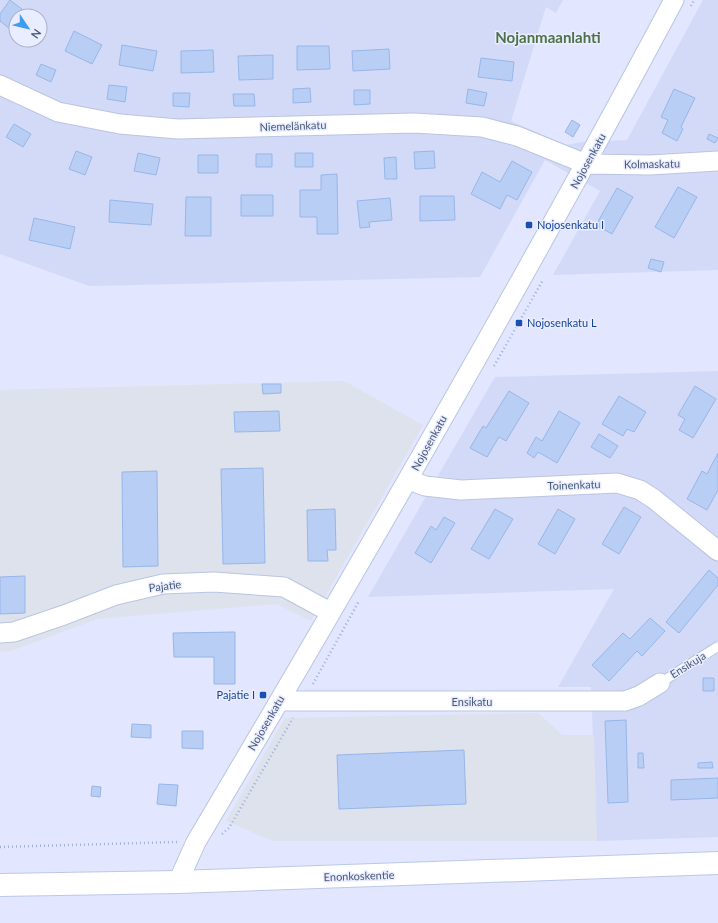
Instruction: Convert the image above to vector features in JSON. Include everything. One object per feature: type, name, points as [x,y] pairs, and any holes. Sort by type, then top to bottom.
[{"type":"main road","name":"Enonkoskentie","points":[[0,885],[178,882],[718,863]]},
{"type":"street","name":"Nojosenkatu","points":[[178,882],[196,842],[409,480],[586,164],[674,0]]},
{"type":"street","name":"Niemelänkatu","points":[[0,85],[58,112],[120,124],[178,129],[414,123],[482,127],[517,136],[586,164]]},
{"type":"street","name":"Kolmaskatu","points":[[586,164],[650,165],[718,161]]},
{"type":"street","name":"Toinenkatu","points":[[409,480],[425,486],[461,490],[617,483],[640,490],[654,499],[718,551]]},
{"type":"street","name":"Pajatie","points":[[0,633],[14,632],[116,595],[163,584],[214,582],[284,587],[330,612]]},
{"type":"street","name":"Ensikatu","points":[[280,701],[624,701],[640,696],[660,683]]},
{"type":"lane","name":"Ensikuja","points":[[660,683],[717,647]]},
{"type":"path","points":[[0,847],[196,842]]},
{"type":"shaded area","points":[[0,0],[563,0],[556,13],[546,7],[511,121],[566,145],[581,142],[627,140],[703,0],[718,0],[718,270],[553,275],[600,191],[545,160],[480,277],[89,286],[0,254]]},
{"type":"shaded area","points":[[718,371],[718,837],[597,841],[591,687],[558,687],[614,589],[368,597],[495,377]]},
{"type":"shaded area","points":[[344,381],[423,425],[311,621],[277,604],[97,619],[11,651],[0,652],[0,390]]},
{"type":"shaded area","points":[[538,713],[562,735],[594,735],[597,841],[273,841],[226,821],[285,718]]},
{"type":"building","points":[[10,0],[20,8],[8,8],[8,28],[0,21],[0,14]]},
{"type":"building","points":[[74,31],[102,45],[92,64],[65,51]]},
{"type":"building","points":[[122,45],[157,51],[153,71],[119,65]]},
{"type":"building","points":[[297,46],[329,46],[330,69],[297,70]]},
{"type":"building","points":[[389,49],[390,69],[353,71],[352,51]]},
{"type":"building","points":[[213,50],[214,72],[181,73],[181,51]]},
{"type":"building","points":[[273,55],[273,79],[239,80],[238,56]]},
{"type":"building","points":[[481,58],[514,62],[512,81],[478,77]]},
{"type":"building","points":[[41,64],[56,70],[51,82],[36,75]]},
{"type":"building","points":[[109,85],[127,87],[125,102],[107,99]]},
{"type":"building","points":[[310,88],[311,102],[293,103],[293,89]]},
{"type":"building","points":[[468,89],[487,93],[484,106],[466,103]]},
{"type":"building","points":[[674,89],[695,98],[681,127],[683,129],[677,141],[662,133],[668,120],[661,117]]},
{"type":"building","points":[[354,90],[370,90],[370,104],[354,105]]},
{"type":"building","points":[[173,93],[190,93],[189,107],[173,106]]},
{"type":"building","points":[[233,94],[254,94],[255,106],[234,106]]},
{"type":"building","points":[[572,120],[580,125],[573,137],[565,132]]},
{"type":"building","points":[[14,124],[31,134],[23,147],[6,137]]},
{"type":"building","points":[[709,134],[718,138],[715,143],[707,139]]},
{"type":"building","points":[[76,151],[92,157],[85,175],[69,169]]},
{"type":"building","points":[[434,151],[435,168],[415,169],[414,152]]},
{"type":"building","points":[[138,153],[160,158],[156,175],[134,171]]},
{"type":"building","points":[[295,153],[313,153],[313,167],[295,167]]},
{"type":"building","points":[[256,154],[272,154],[272,167],[256,167]]},
{"type":"building","points":[[198,155],[218,155],[218,173],[198,173]]},
{"type":"building","points":[[396,157],[397,179],[385,179],[384,158]]},
{"type":"building","points":[[512,161],[532,172],[517,200],[507,195],[500,209],[471,194],[482,172],[500,182]]},
{"type":"building","points":[[337,174],[338,234],[317,234],[317,217],[300,217],[300,190],[321,190],[321,175]]},
{"type":"building","points":[[678,187],[697,197],[674,238],[655,227]]},
{"type":"building","points":[[617,188],[633,197],[612,234],[596,225]]},
{"type":"building","points":[[241,195],[273,195],[273,216],[241,216]]},
{"type":"building","points":[[420,196],[454,196],[455,220],[420,221]]},
{"type":"building","points":[[186,197],[211,197],[211,236],[185,236]]},
{"type":"building","points":[[390,198],[392,220],[369,222],[370,227],[360,228],[357,201]]},
{"type":"building","points":[[110,200],[153,204],[151,225],[109,222]]},
{"type":"building","points":[[34,218],[75,227],[70,249],[29,240]]},
{"type":"building","points":[[651,259],[664,262],[661,272],[648,268]]},
{"type":"building","points":[[262,384],[281,384],[281,393],[263,394]]},
{"type":"building","points":[[695,386],[716,399],[693,438],[679,430],[685,419],[678,415]]},
{"type":"building","points":[[509,391],[529,403],[506,441],[499,437],[487,457],[470,448],[483,426],[486,428]]},
{"type":"building","points":[[619,396],[646,412],[634,432],[627,429],[623,436],[602,424]]},
{"type":"building","points":[[279,411],[280,431],[235,432],[234,412]]},
{"type":"building","points":[[559,411],[580,423],[557,463],[538,452],[534,458],[527,453],[536,437],[542,441]]},
{"type":"building","points":[[599,434],[618,446],[610,458],[591,447]]},
{"type":"building","points":[[718,453],[718,490],[707,510],[687,499],[702,471],[707,474]]},
{"type":"building","points":[[263,468],[265,563],[223,564],[221,469]]},
{"type":"building","points":[[157,471],[158,566],[123,567],[122,472]]},
{"type":"building","points":[[624,507],[641,517],[619,554],[602,544]]},
{"type":"building","points":[[335,509],[336,550],[327,550],[328,561],[308,561],[307,510]]},
{"type":"building","points":[[495,509],[513,519],[489,559],[471,549]]},
{"type":"building","points":[[558,509],[575,519],[555,554],[538,544]]},
{"type":"building","points":[[444,517],[455,523],[431,563],[415,553],[431,526],[436,530]]},
{"type":"building","points":[[709,570],[718,578],[718,585],[679,633],[666,622]]},
{"type":"building","points":[[25,576],[25,613],[0,614],[0,577]]},
{"type":"building","points":[[650,618],[665,631],[642,656],[637,651],[609,681],[592,665],[623,633],[630,639]]},
{"type":"building","points":[[235,632],[235,684],[214,684],[214,657],[174,657],[173,633]]},
{"type":"building","points":[[703,678],[714,678],[714,691],[703,691]]},
{"type":"building","points":[[626,720],[628,802],[608,803],[605,721]]},
{"type":"building","points":[[132,724],[151,725],[151,738],[131,737]]},
{"type":"building","points":[[182,731],[203,731],[203,749],[182,748]]},
{"type":"building","points":[[464,750],[466,804],[339,809],[337,755]]},
{"type":"building","points":[[638,753],[643,753],[644,768],[638,768]]},
{"type":"building","points":[[712,762],[713,768],[698,768],[698,763]]},
{"type":"building","points":[[718,778],[718,798],[671,800],[671,780]]},
{"type":"building","points":[[159,784],[178,785],[176,806],[157,804]]},
{"type":"building","points":[[92,786],[101,787],[100,797],[91,796]]},
{"type":"place","name":"Nojosenkatu I","points":[[529,225]]},
{"type":"place","name":"Nojosenkatu L","points":[[519,323]]},
{"type":"place","name":"Pajatie I","points":[[263,695]]},
{"type":"district","name":"Nojanmaanlahti","points":[[548,38]]}]
